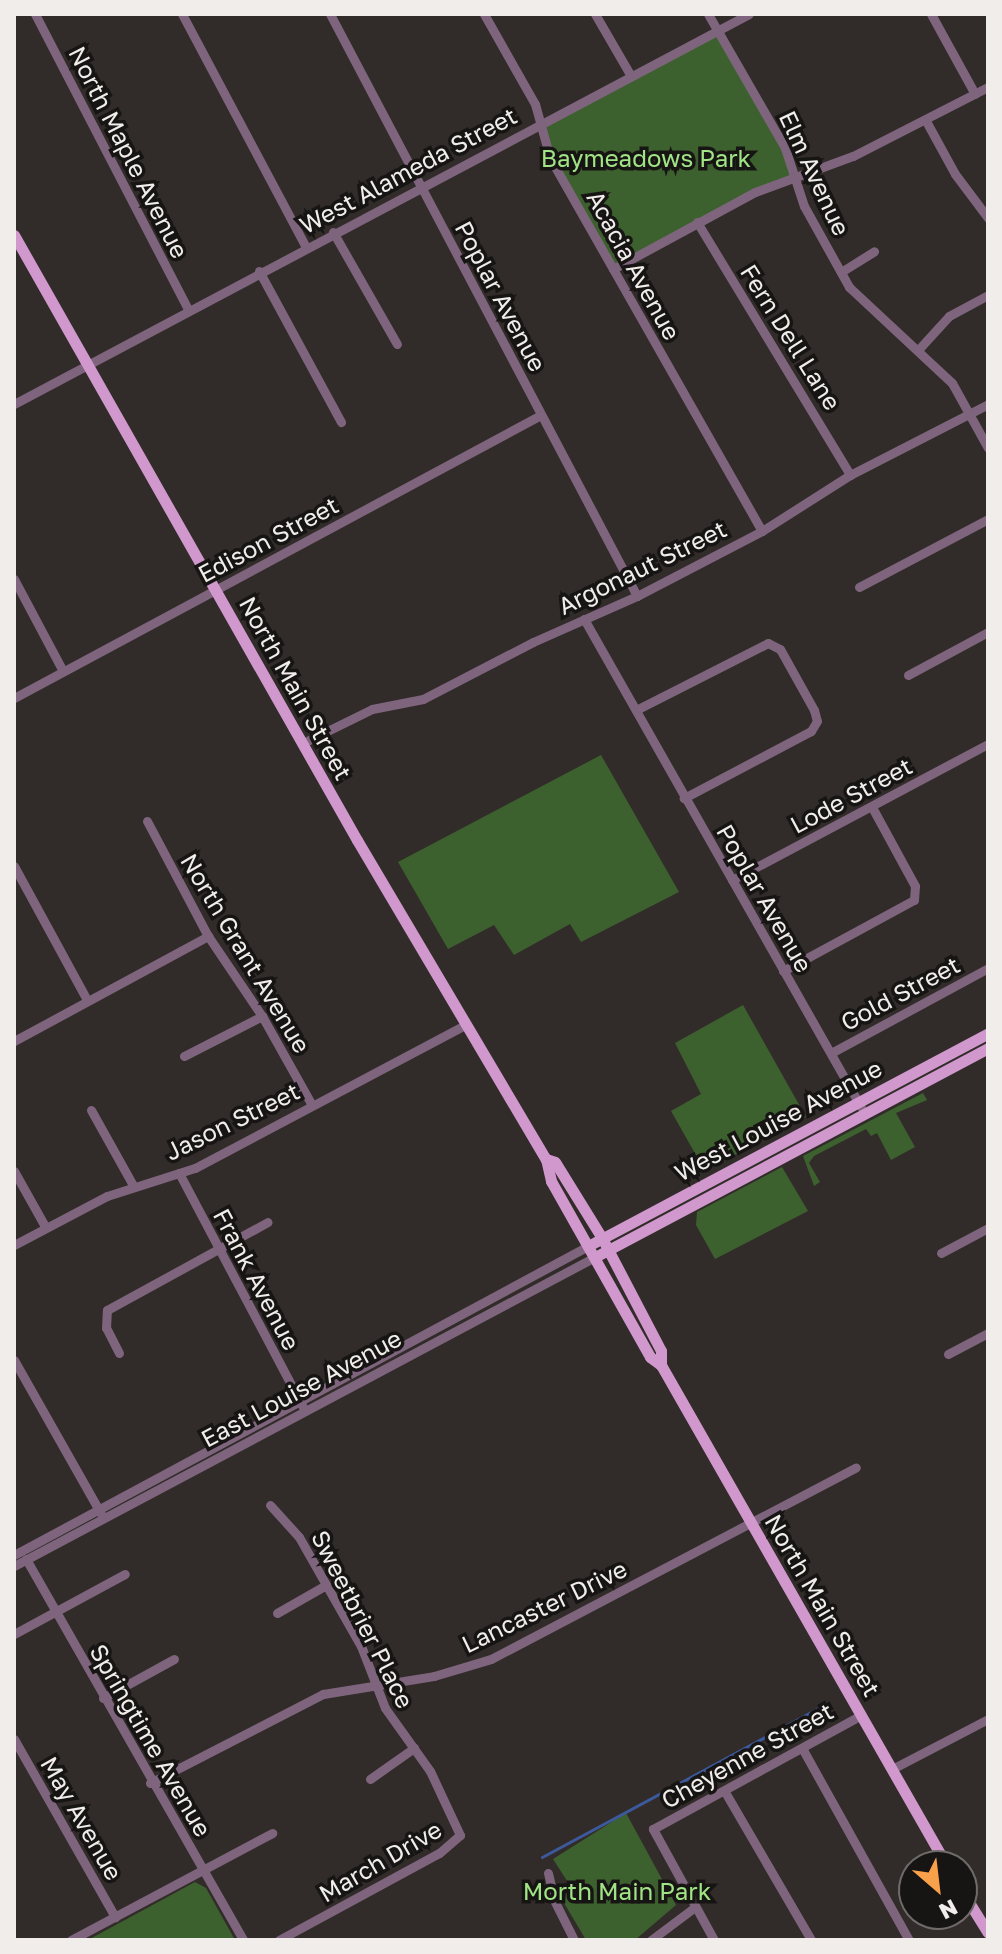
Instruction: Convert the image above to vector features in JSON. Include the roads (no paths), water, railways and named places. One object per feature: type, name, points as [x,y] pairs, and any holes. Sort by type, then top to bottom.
[{"type":"main road","name":"North Main Street","points":[[14,235],[465,1025],[546,1159],[555,1162],[602,1238],[661,1351],[661,1365]]},
{"type":"main road","name":"West Louise Avenue","points":[[608,1250],[862,1108],[988,1033]]},
{"type":"main road","name":"West Louise Avenue","points":[[588,1246],[988,1048]]},
{"type":"main road","name":"North Main Street","points":[[546,1159],[544,1167],[650,1357],[661,1365],[938,1850]]},
{"type":"main road","name":"East Louise Avenue","points":[[595,1257],[608,1250]]},
{"type":"street","name":"North Maple Avenue","points":[[35,14],[188,309]]},
{"type":"street","points":[[182,14],[306,247]]},
{"type":"street","name":"Poplar Avenue","points":[[330,14],[637,596]]},
{"type":"street","name":"Acacia Avenue","points":[[484,14],[535,104],[550,158],[762,531]]},
{"type":"street","points":[[595,14],[631,76]]},
{"type":"street","name":"Elm Avenue","points":[[708,14],[785,148],[793,176],[841,272],[863,305],[918,350],[952,383],[988,448]]},
{"type":"street","name":"West Alameda Street","points":[[14,404],[420,185],[749,14]]},
{"type":"street","points":[[931,14],[975,94]]},
{"type":"street","points":[[613,269],[697,222],[793,176],[853,156],[988,87]]},
{"type":"street","points":[[926,121],[955,174],[987,211]]},
{"type":"street","name":"Fern Dell Lane","points":[[697,222],[850,475]]},
{"type":"street","points":[[333,232],[397,344]]},
{"type":"street","points":[[841,272],[874,251]]},
{"type":"street","points":[[259,271],[341,422]]},
{"type":"street","points":[[918,350],[949,316],[988,295]]},
{"type":"street","name":"Argonaut Street","points":[[303,743],[372,709],[423,699],[637,596],[762,531],[850,475],[988,404]]},
{"type":"street","name":"Edison Street","points":[[14,698],[541,415]]},
{"type":"street","points":[[859,587],[988,519]]},
{"type":"street","points":[[14,579],[63,671]]},
{"type":"street","name":"Poplar Avenue","points":[[584,619],[862,1108]]},
{"type":"street","points":[[908,675],[988,632]]},
{"type":"street","points":[[636,710],[768,643],[780,649],[814,710],[817,721],[811,731],[684,798]]},
{"type":"street","name":"Lode Street","points":[[732,880],[988,744]]},
{"type":"street","points":[[783,971],[914,900],[915,886],[872,807]]},
{"type":"street","name":"North Grant Avenue","points":[[147,821],[208,936],[262,1016],[312,1105]]},
{"type":"street","points":[[14,866],[87,1000]]},
{"type":"street","points":[[14,1041],[208,936]]},
{"type":"street","name":"Gold Street","points":[[831,1053],[988,968]]},
{"type":"street","points":[[184,1056],[262,1016]]},
{"type":"street","name":"Jason Street","points":[[14,1245],[133,1185],[179,1173],[465,1025]]},
{"type":"street","points":[[91,1110],[133,1185]]},
{"type":"street","points":[[14,1171],[46,1228]]},
{"type":"street","name":"Frank Avenue","points":[[179,1173],[303,1408]]},
{"type":"street","points":[[119,1353],[106,1328],[107,1310],[268,1222]]},
{"type":"street","points":[[941,1253],[988,1228]]},
{"type":"street","name":"East Louise Avenue","points":[[303,1408],[588,1246]]},
{"type":"street","name":"East Louise Avenue","points":[[14,1555],[595,1257]]},
{"type":"street","points":[[948,1354],[988,1333]]},
{"type":"street","points":[[14,1360],[101,1513]]},
{"type":"street","name":"Lancaster Drive","points":[[150,1783],[312,1699],[375,1682],[434,1676],[491,1659],[856,1467]]},
{"type":"street","name":"Sweetbrier Place","points":[[270,1505],[289,1521],[326,1585],[385,1708],[443,1796]]},
{"type":"street","name":"East Louise Avenue","points":[[14,1566],[101,1513]]},
{"type":"street","name":"Springtime Avenue","points":[[26,1559],[150,1783],[243,1940]]},
{"type":"street","points":[[14,1634],[125,1574]]},
{"type":"street","points":[[277,1613],[326,1585]]},
{"type":"street","points":[[103,1698],[174,1659]]},
{"type":"street","name":"Cheyenne Street","points":[[695,1907],[653,1829],[861,1715]]},
{"type":"street","points":[[892,1769],[988,1719]]},
{"type":"street","name":"May Avenue","points":[[14,1739],[115,1917]]},
{"type":"street","points":[[370,1779],[414,1748]]},
{"type":"street","points":[[802,1748],[909,1940]]},
{"type":"street","points":[[725,1792],[811,1940]]},
{"type":"street","name":"March Drive","points":[[279,1940],[455,1844],[460,1835],[458,1824],[443,1796]]},
{"type":"street","points":[[71,1940],[272,1833]]},
{"type":"street","points":[[548,1873],[554,1900],[574,1940]]},
{"type":"street","points":[[651,1940],[695,1907],[714,1940]]},
{"type":"waterway","points":[[542,1857],[828,1703]]},
{"type":"park label","name":"Baymeadows Park","points":[[646,158]]},
{"type":"park label","name":"Morth Main Park","points":[[617,1891]]}]
